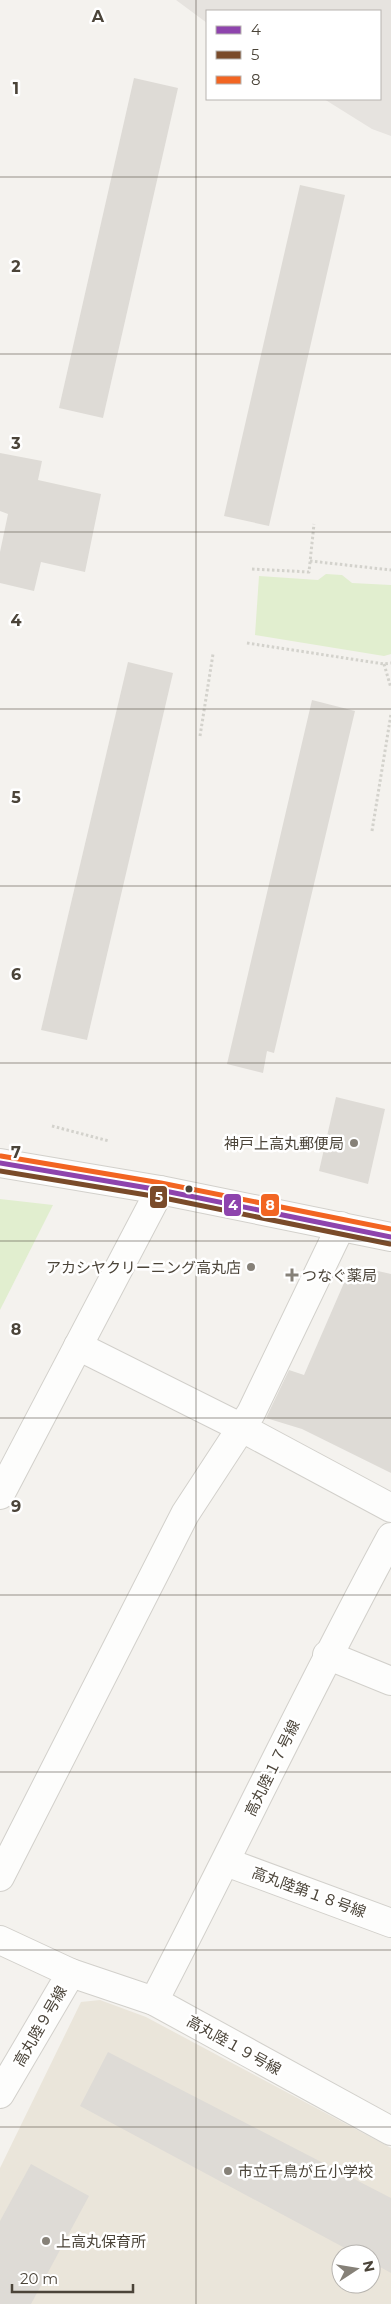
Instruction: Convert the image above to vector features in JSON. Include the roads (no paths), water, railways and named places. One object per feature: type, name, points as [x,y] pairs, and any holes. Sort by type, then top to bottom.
[{"type":"street","points":[[0,1163],[160,1190],[391,1236]]},
{"type":"street","points":[[0,1495],[160,1190]]},
{"type":"street","points":[[0,1877],[185,1514],[242,1428],[276,1365],[341,1226]]},
{"type":"street","points":[[78,1346],[242,1428],[391,1508]]},
{"type":"street","name":"高丸陸１７号線","points":[[154,2001],[226,1862],[327,1655],[391,1537]]},
{"type":"street","points":[[327,1655],[391,1681]]},
{"type":"street","name":"高丸陸第１８号線","points":[[226,1862],[391,1923]]},
{"type":"street","name":"高丸陸９号線","points":[[0,1940],[71,1973],[0,2094]]},
{"type":"street","name":"高丸陸１９号線","points":[[71,1973],[154,2001],[391,2131]]},
{"type":"place","name":"神戸上高丸郵便局","points":[[354,1143]]},
{"type":"place","name":"アカシヤクリーニング高丸店","points":[[251,1267]]},
{"type":"place","name":"つなぐ薬局","points":[[292,1275]]},
{"type":"place","name":"市立千鳥が丘小学校","points":[[228,2171]]},
{"type":"place","name":"上高丸保育所","points":[[46,2241]]}]
